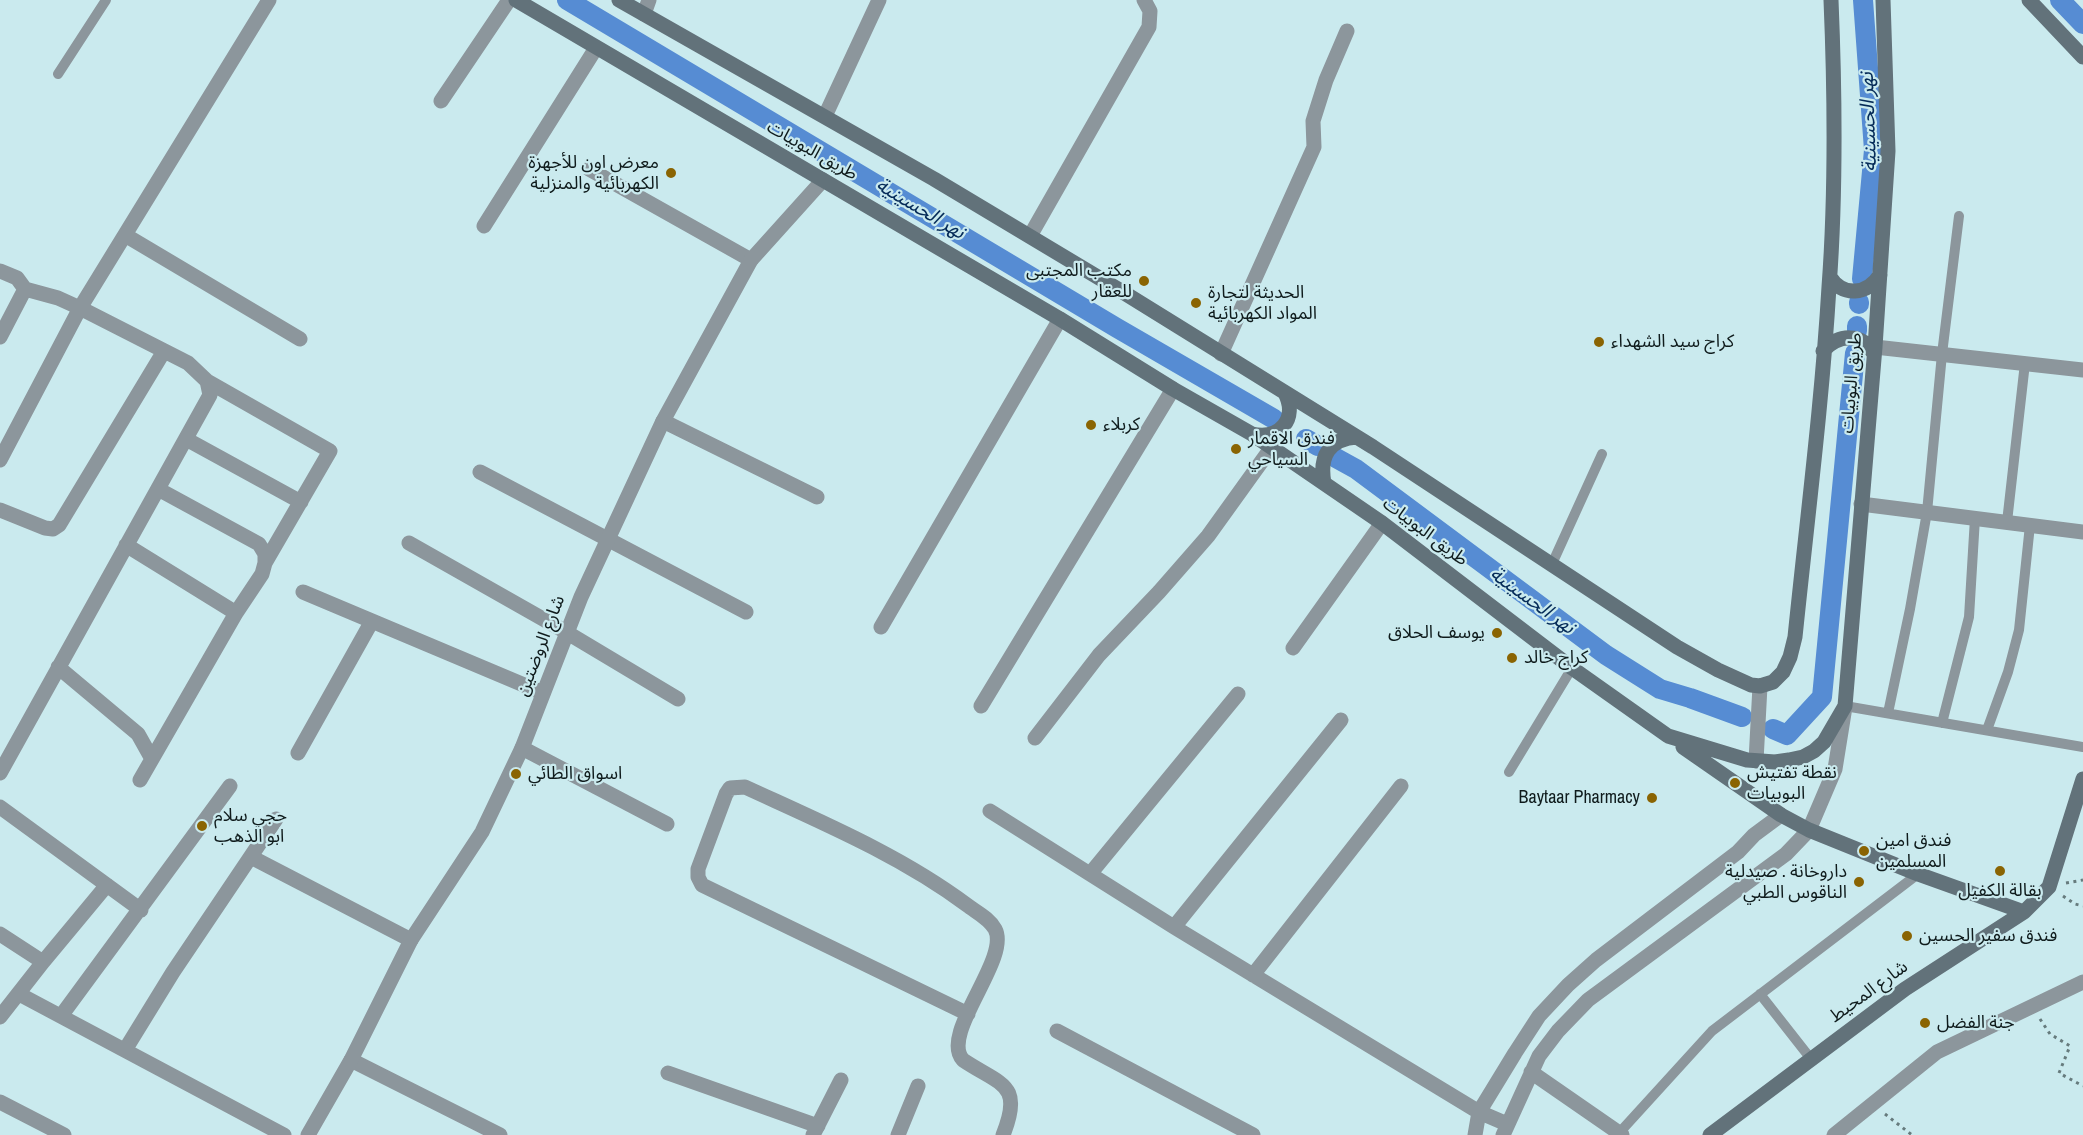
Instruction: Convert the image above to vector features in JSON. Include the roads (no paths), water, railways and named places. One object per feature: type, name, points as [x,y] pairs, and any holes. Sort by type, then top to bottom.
[{"type":"main road","name":"طريق البوبيات","points":[[516,0],[1060,318],[1173,389],[1252,434],[1382,523],[1572,668],[1668,736],[1718,753],[1756,761],[1789,760],[1803,757],[1814,751],[1824,742],[1845,706],[1880,275],[1887,151],[1883,0]]},
{"type":"main road","name":"طريق البوبيات","points":[[619,0],[647,7],[825,116],[1030,236],[1357,437],[1677,647],[1734,678],[1760,686],[1773,682],[1783,672],[1795,637],[1830,277],[1834,191],[1830,0]]},
{"type":"main road","points":[[2029,0],[2083,57]]},
{"type":"main road","points":[[1830,277],[1838,286],[1855,291],[1872,285],[1880,275]]},
{"type":"main road","points":[[1823,351],[1837,339],[1850,337],[1867,344],[1874,351]]},
{"type":"main road","points":[[1252,434],[1262,436],[1272,434],[1287,422],[1290,412],[1285,393]]},
{"type":"main road","points":[[1324,483],[1323,460],[1328,450],[1336,442],[1357,437]]},
{"type":"main road","points":[[1668,736],[1780,815],[1809,830],[1918,874],[2024,912]]},
{"type":"main road","name":"شارع المحيط","points":[[1710,1135],[1905,989],[2024,912],[2049,887],[2083,779]]},
{"type":"street","points":[[0,460],[80,308],[269,0]]},
{"type":"street","points":[[441,101],[509,0]]},
{"type":"street","points":[[825,116],[879,0]]},
{"type":"street","points":[[1030,236],[1149,27],[1150,11],[1144,0]]},
{"type":"street","points":[[1221,354],[1314,147],[1313,121],[1326,80],[1347,31]]},
{"type":"street","points":[[484,226],[596,48]]},
{"type":"street","points":[[589,169],[751,260]]},
{"type":"street","name":"شارع الروضتين","points":[[308,1135],[351,1060],[411,940],[482,832],[522,748],[566,632],[607,538],[663,421],[751,260],[823,180]]},
{"type":"street","points":[[126,235],[300,339]]},
{"type":"street","points":[[0,272],[17,278],[25,289],[58,298],[188,363],[207,381],[330,451],[265,563]]},
{"type":"street","points":[[0,337],[25,289]]},
{"type":"street","points":[[881,627],[1060,318]]},
{"type":"street","points":[[0,510],[45,528],[53,529],[59,525],[164,351]]},
{"type":"street","points":[[1874,351],[1942,354],[2083,370]]},
{"type":"street","points":[[0,773],[210,395],[207,381]]},
{"type":"street","points":[[981,706],[1173,389]]},
{"type":"street","points":[[663,421],[818,497]]},
{"type":"street","points":[[186,439],[301,502]]},
{"type":"street","points":[[1035,738],[1099,655],[1208,536],[1272,447]]},
{"type":"street","points":[[480,472],[746,612]]},
{"type":"street","points":[[140,780],[236,613],[262,574],[265,563],[265,554],[260,544],[158,489]]},
{"type":"street","points":[[1861,504],[2083,532]]},
{"type":"street","points":[[1293,648],[1382,523]]},
{"type":"street","points":[[409,543],[678,699]]},
{"type":"street","points":[[126,545],[236,613]]},
{"type":"street","points":[[303,592],[543,693]]},
{"type":"street","points":[[298,753],[372,621]]},
{"type":"street","points":[[58,667],[138,734],[152,759]]},
{"type":"street","points":[[1756,761],[1760,686]]},
{"type":"street","points":[[1090,874],[1238,694]]},
{"type":"street","points":[[990,811],[1505,1130],[1539,1056],[1558,1031],[1588,1000],[1786,854],[1809,830],[1835,769],[1845,706]]},
{"type":"street","points":[[1174,927],[1341,720]]},
{"type":"street","points":[[522,748],[667,824]]},
{"type":"street","points":[[61,1016],[230,786]]},
{"type":"street","points":[[1253,975],[1401,786]]},
{"type":"street","points":[[968,1014],[702,885],[698,877],[698,869],[730,788],[745,787],[879,850],[935,882],[987,920],[996,930],[997,949],[968,1014],[958,1042],[958,1052],[963,1060],[1000,1083],[1010,1096],[1012,1111],[1003,1135]]},
{"type":"street","points":[[0,807],[141,910]]},
{"type":"street","points":[[1475,1135],[1479,1112],[1539,1016],[1568,985],[1596,960],[1738,852],[1754,835],[1780,815]]},
{"type":"street","points":[[126,1050],[173,972],[276,819]]},
{"type":"street","points":[[251,857],[411,940]]},
{"type":"street","points":[[0,1017],[107,885]]},
{"type":"street","points":[[0,934],[43,962]]},
{"type":"street","points":[[1834,1135],[1937,1053],[2083,982]]},
{"type":"street","points":[[20,994],[284,1135]]},
{"type":"street","points":[[1057,1031],[1234,1131],[1253,1135]]},
{"type":"street","points":[[351,1060],[500,1135]]},
{"type":"street","points":[[1531,1072],[1620,1134]]},
{"type":"street","points":[[668,1073],[816,1130],[841,1080]]},
{"type":"street","points":[[898,1135],[918,1086]]},
{"type":"street","points":[[0,1102],[57,1134]]},
{"type":"lane","points":[[58,74],[106,0]]},
{"type":"lane","points":[[1887,713],[1910,609],[1927,512],[1942,354],[1959,216]]},
{"type":"lane","points":[[2007,522],[2025,363]]},
{"type":"lane","points":[[1552,564],[1602,454]]},
{"type":"lane","points":[[1942,723],[1969,616],[1975,518]]},
{"type":"lane","points":[[1987,730],[2008,672],[2019,630],[2030,525]]},
{"type":"lane","points":[[1509,772],[1572,668]]},
{"type":"lane","points":[[1845,706],[2083,747]]},
{"type":"lane","points":[[1620,1134],[1712,1031],[1918,874]]},
{"type":"lane","points":[[1760,994],[1811,1059]]},
{"type":"waterway","name":"نهر الحسينية","points":[[567,0],[1274,419]]},
{"type":"waterway","name":"نهر الحسينية","points":[[1862,279],[1874,150],[1863,0]]},
{"type":"waterway","name":"نهر الحسينية","points":[[2060,0],[2083,24]]},
{"type":"waterway","name":"نهر الحسينية","points":[[1857,326],[1857,331]]},
{"type":"waterway","name":"نهر الحسينية","points":[[1773,729],[1787,735],[1822,697],[1855,353]]},
{"type":"waterway","name":"نهر الحسينية","points":[[1306,439],[1318,446]]},
{"type":"waterway","name":"نهر الحسينية","points":[[1336,458],[1356,469],[1606,655],[1660,689],[1742,717]]},
{"type":"place","name":"معرض اون للأجهزة الكهربائية والمنزلية","points":[[671,173]]},
{"type":"place","name":"مكتب المجتبى للعقار","points":[[1144,281]]},
{"type":"place","name":"الحديثة لتجارة المواد الكهربائية","points":[[1196,303]]},
{"type":"place","name":"كراج سيد الشهداء","points":[[1599,342]]},
{"type":"place","name":"كربلاء","points":[[1091,425]]},
{"type":"place","name":"فندق الاقمار السياحي","points":[[1236,449]]},
{"type":"place","name":"يوسف الحلاق","points":[[1497,633]]},
{"type":"place","name":"كراج خالد","points":[[1512,658]]},
{"type":"place","name":"اسواق الطائي","points":[[516,774]]},
{"type":"place","name":"نقطة تفتيش البوبيات","points":[[1735,783]]},
{"type":"place","name":"Baytaar Pharmacy","points":[[1652,798]]},
{"type":"place","name":"حجي سلام ابو الذهب","points":[[202,826]]},
{"type":"place","name":"فندق امين المسلمين","points":[[1864,851]]},
{"type":"place","name":"بقالة الكفيل","points":[[2000,871]]},
{"type":"place","name":"داروخانة . صيدلية الناقوس الطبي","points":[[1859,882]]},
{"type":"place","name":"فندق سفير الحسين","points":[[1907,936]]},
{"type":"place","name":"جنة الفضل","points":[[1925,1023]]}]
